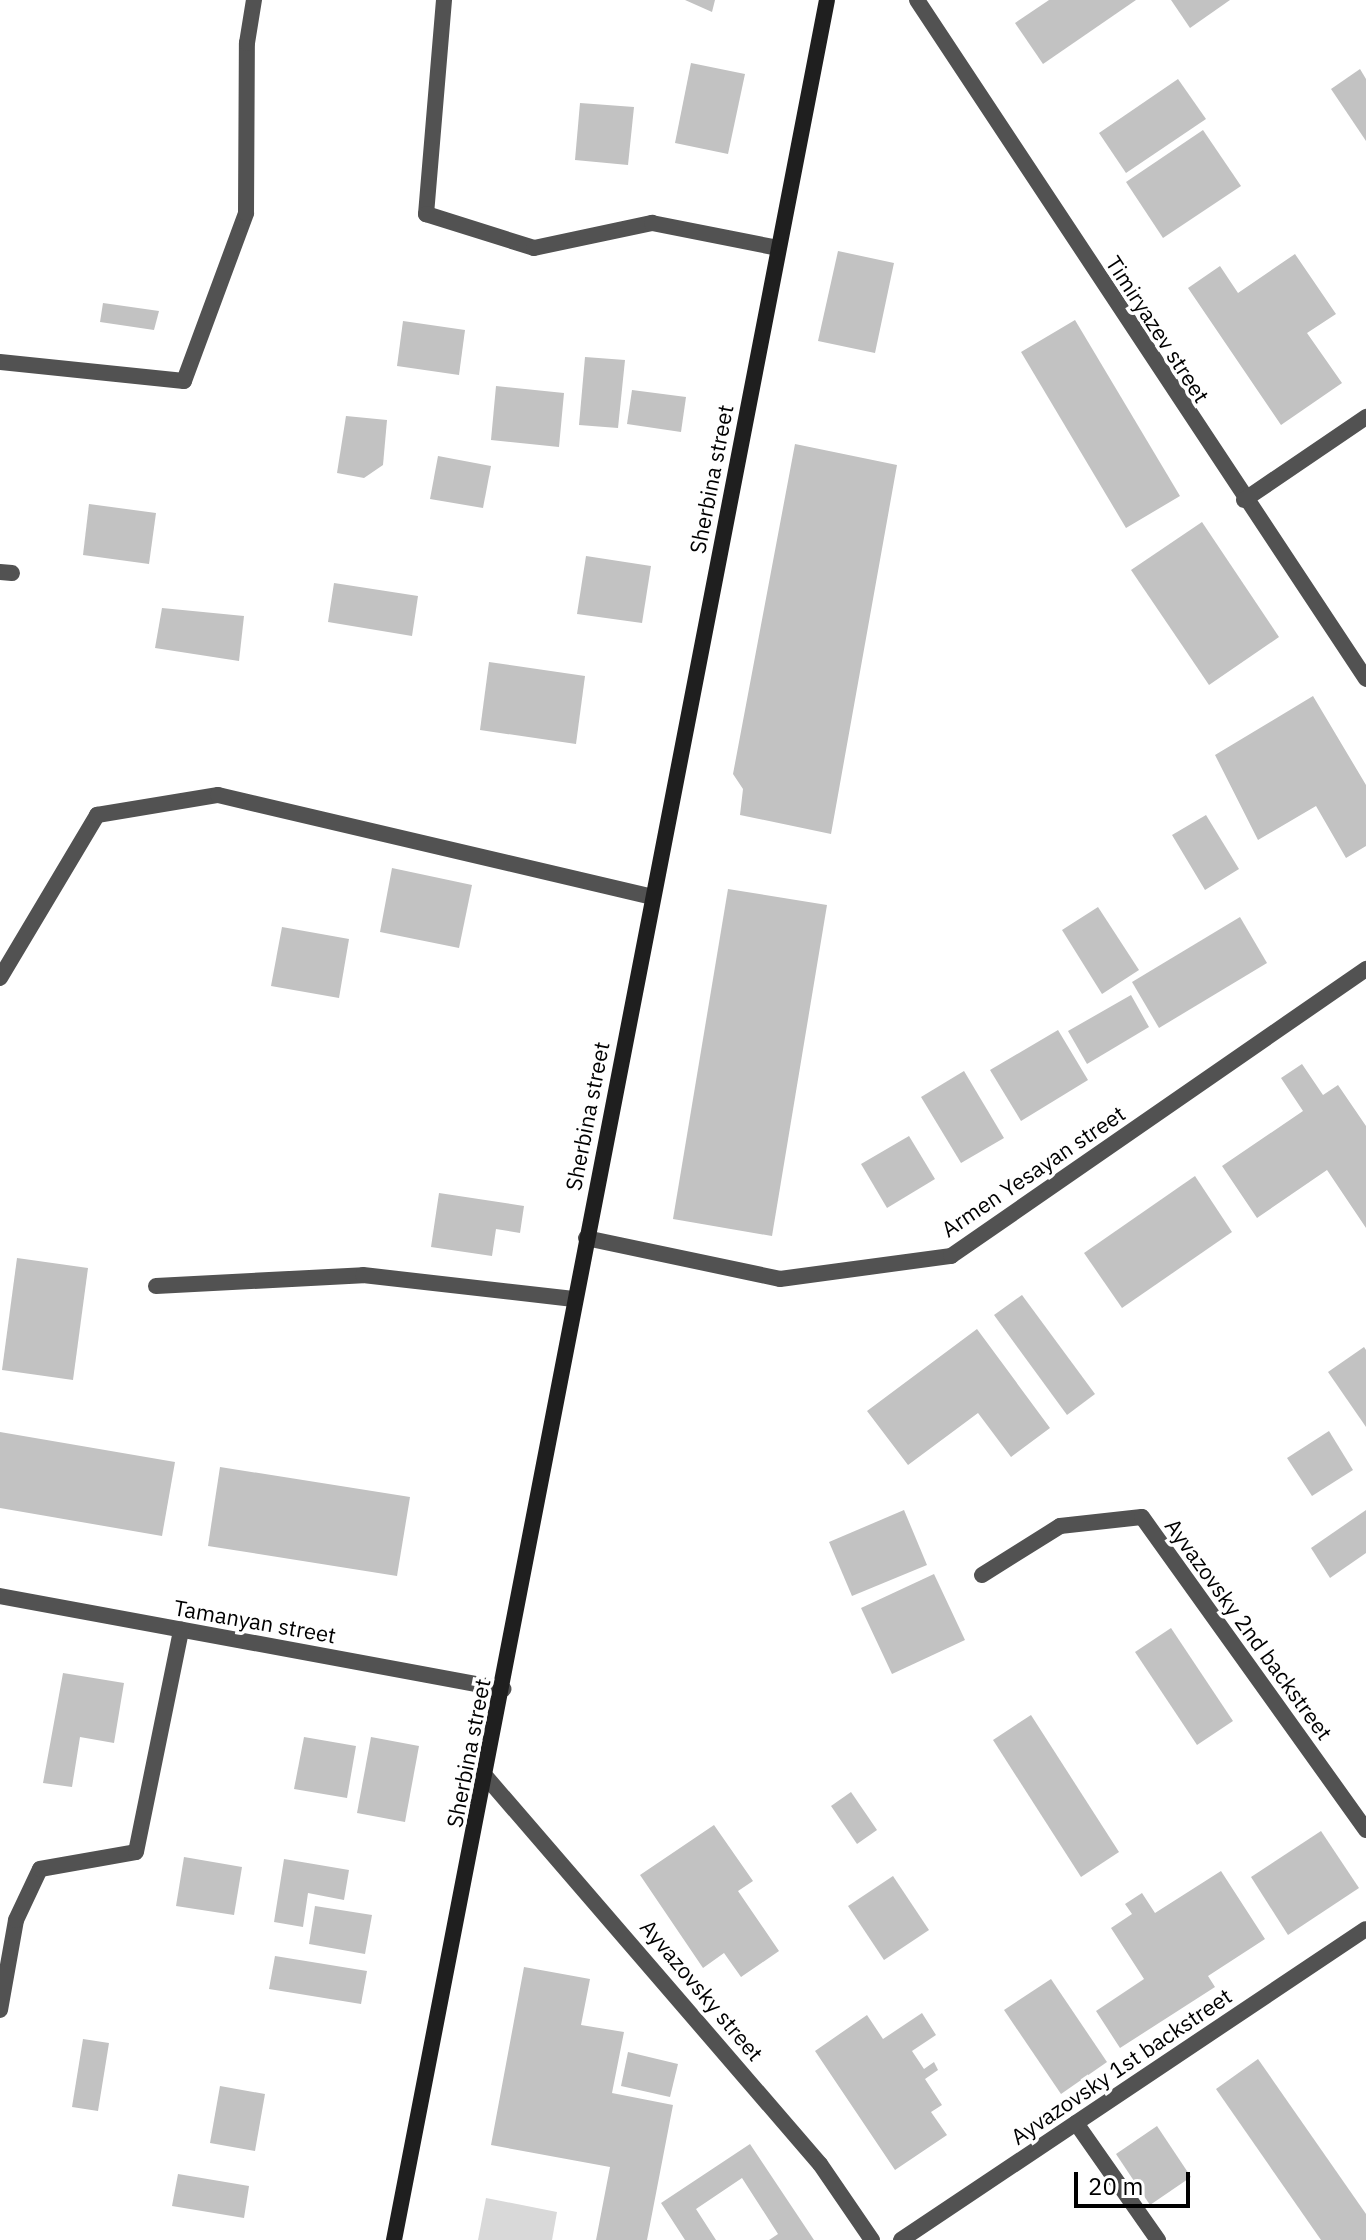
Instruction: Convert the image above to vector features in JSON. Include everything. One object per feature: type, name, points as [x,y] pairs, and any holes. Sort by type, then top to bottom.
[{"type":"street","points":[[0,362],[184,381],[246,213],[247,43],[254,0]]},
{"type":"street","points":[[444,0],[426,214],[534,248],[652,223],[778,248]]},
{"type":"street","name":"Sherbina street","points":[[394,2240],[487,1778],[574,1299],[827,0]]},
{"type":"street","name":"Timiryazev street","points":[[917,0],[1244,500],[1366,679]]},
{"type":"street","points":[[1244,500],[1366,417]]},
{"type":"street","points":[[0,978],[97,815],[218,795],[652,897]]},
{"type":"street","name":"Armen Yesayan street","points":[[586,1238],[780,1279],[951,1256],[1366,969]]},
{"type":"street","points":[[156,1286],[363,1275],[574,1299]]},
{"type":"street","name":"Ayvazovsky 2nd backstreet","points":[[982,1575],[1060,1526],[1142,1517],[1366,1830]]},
{"type":"street","name":"Tamanyan street","points":[[0,1596],[503,1689]]},
{"type":"street","points":[[0,2010],[16,1920],[40,1869],[136,1852],[181,1630]]},
{"type":"street","name":"Ayvazovsky street","points":[[487,1778],[820,2164],[872,2240]]},
{"type":"street","name":"Ayvazovsky 1st backstreet","points":[[901,2240],[1366,1929]]},
{"type":"street","points":[[1076,2123],[1158,2240]]},
{"type":"shaded area","points":[[486,2198],[557,2212],[552,2240],[478,2240]]},
{"type":"building","points":[[685,0],[715,0],[712,12]]},
{"type":"building","points":[[1049,0],[1136,0],[1043,64],[1015,23]]},
{"type":"building","points":[[1171,0],[1230,0],[1190,28]]},
{"type":"building","points":[[691,63],[745,74],[728,154],[675,143]]},
{"type":"building","points":[[1360,69],[1366,79],[1366,141],[1331,89]]},
{"type":"building","points":[[1178,79],[1206,119],[1126,173],[1099,133]]},
{"type":"building","points":[[580,103],[634,107],[628,165],[575,160]]},
{"type":"building","points":[[1203,130],[1241,186],[1163,238],[1126,182]]},
{"type":"building","points":[[838,251],[894,263],[875,353],[818,341]]},
{"type":"building","points":[[1295,254],[1336,314],[1307,333],[1342,383],[1281,425],[1188,288],[1220,266],[1238,293]]},
{"type":"building","points":[[103,303],[159,311],[154,330],[100,322]]},
{"type":"building","points":[[1075,320],[1180,496],[1126,528],[1021,352]]},
{"type":"building","points":[[403,321],[465,330],[459,375],[397,366]]},
{"type":"building","points":[[585,357],[625,360],[618,428],[579,425]]},
{"type":"building","points":[[496,386],[564,393],[559,447],[491,440]]},
{"type":"building","points":[[632,390],[686,397],[681,432],[627,424]]},
{"type":"building","points":[[346,416],[387,420],[383,465],[364,478],[337,473]]},
{"type":"building","points":[[795,444],[897,465],[831,834],[740,815],[743,789],[733,774]]},
{"type":"building","points":[[438,456],[491,466],[483,508],[430,499]]},
{"type":"building","points":[[89,504],[156,513],[149,564],[83,555]]},
{"type":"building","points":[[1202,522],[1279,637],[1209,685],[1131,570]]},
{"type":"building","points":[[586,556],[651,566],[642,623],[577,614]]},
{"type":"building","points":[[334,583],[418,596],[412,636],[328,622]]},
{"type":"building","points":[[162,608],[244,616],[239,661],[155,648]]},
{"type":"building","points":[[489,662],[585,676],[576,744],[480,730]]},
{"type":"building","points":[[1313,696],[1366,785],[1366,846],[1346,858],[1316,806],[1258,840],[1215,755]]},
{"type":"building","points":[[1206,815],[1239,869],[1205,890],[1172,835]]},
{"type":"building","points":[[392,868],[472,885],[459,948],[380,932]]},
{"type":"building","points":[[728,889],[827,905],[772,1236],[673,1219]]},
{"type":"building","points":[[1098,907],[1139,970],[1102,994],[1062,930]]},
{"type":"building","points":[[1240,917],[1267,963],[1159,1028],[1132,982]]},
{"type":"building","points":[[282,927],[349,939],[339,998],[271,986]]},
{"type":"building","points":[[1131,995],[1149,1027],[1087,1064],[1068,1031]]},
{"type":"building","points":[[1058,1030],[1088,1080],[1021,1121],[990,1070]]},
{"type":"building","points":[[1302,1064],[1323,1095],[1338,1085],[1366,1126],[1366,1228],[1327,1170],[1257,1218],[1222,1166],[1303,1111],[1281,1078]]},
{"type":"building","points":[[964,1071],[1004,1138],[961,1163],[921,1097]]},
{"type":"building","points":[[909,1136],[935,1179],[887,1208],[861,1164]]},
{"type":"building","points":[[1195,1176],[1232,1232],[1122,1308],[1084,1253]]},
{"type":"building","points":[[439,1193],[524,1206],[520,1233],[496,1229],[492,1256],[431,1247]]},
{"type":"building","points":[[17,1258],[88,1268],[73,1380],[2,1370]]},
{"type":"building","points":[[1022,1295],[1095,1394],[1067,1415],[994,1315]]},
{"type":"building","points":[[977,1329],[1050,1428],[1011,1457],[978,1413],[908,1465],[867,1411]]},
{"type":"building","points":[[1364,1347],[1366,1350],[1366,1427],[1328,1372]]},
{"type":"building","points":[[1329,1431],[1353,1470],[1312,1496],[1287,1458]]},
{"type":"building","points":[[0,1432],[175,1462],[162,1536],[0,1508]]},
{"type":"building","points":[[220,1467],[410,1497],[397,1576],[208,1546]]},
{"type":"building","points":[[904,1510],[927,1565],[852,1596],[829,1542]]},
{"type":"building","points":[[1366,1510],[1366,1553],[1330,1578],[1311,1548]]},
{"type":"building","points":[[934,1574],[965,1640],[892,1674],[861,1608]]},
{"type":"building","points":[[1171,1628],[1233,1721],[1197,1745],[1135,1652]]},
{"type":"building","points":[[63,1673],[124,1683],[114,1743],[80,1737],[72,1787],[43,1783]]},
{"type":"building","points":[[1031,1715],[1119,1852],[1081,1877],[993,1740]]},
{"type":"building","points":[[304,1737],[356,1746],[347,1798],[294,1789]]},
{"type":"building","points":[[371,1737],[419,1746],[405,1822],[357,1813]]},
{"type":"building","points":[[851,1792],[877,1830],[857,1844],[831,1806]]},
{"type":"building","points":[[714,1825],[753,1881],[738,1891],[779,1951],[741,1977],[724,1953],[703,1968],[640,1875]]},
{"type":"building","points":[[1321,1831],[1359,1888],[1288,1935],[1251,1877]]},
{"type":"building","points":[[184,1857],[242,1867],[234,1915],[176,1906]]},
{"type":"building","points":[[284,1859],[349,1870],[344,1900],[308,1893],[303,1927],[274,1922]]},
{"type":"building","points":[[1221,1871],[1265,1939],[1208,1976],[1215,1987],[1120,2048],[1096,2011],[1144,1979],[1111,1928],[1132,1914],[1125,1904],[1142,1893],[1155,1913]]},
{"type":"building","points":[[893,1876],[929,1930],[884,1960],[848,1906]]},
{"type":"building","points":[[315,1906],[372,1915],[365,1954],[309,1944]]},
{"type":"building","points":[[275,1956],[367,1971],[361,2004],[269,1989]]},
{"type":"building","points":[[524,1967],[590,1979],[581,2025],[624,2032],[612,2093],[673,2105],[647,2240],[596,2240],[610,2167],[491,2145]]},
{"type":"building","points":[[1051,1979],[1107,2062],[1061,2094],[1004,2010]]},
{"type":"building","points":[[922,2013],[936,2035],[912,2051],[924,2069],[934,2062],[938,2070],[925,2079],[942,2105],[931,2112],[947,2135],[895,2170],[815,2051],[867,2015],[883,2039]]},
{"type":"building","points":[[83,2039],[109,2043],[98,2111],[72,2107]]},
{"type":"building","points":[[628,2052],[678,2064],[670,2097],[621,2086]]},
{"type":"building","points":[[1258,2059],[1366,2214],[1366,2240],[1321,2240],[1216,2089]]},
{"type":"building","points":[[220,2086],[265,2094],[255,2151],[210,2143]]},
{"type":"building","points":[[1157,2126],[1191,2177],[1150,2205],[1116,2154]]},
{"type":"building","points":[[750,2144],[814,2240],[769,2240],[778,2234],[742,2178],[696,2209],[716,2240],[685,2240],[661,2203]]},
{"type":"building","points":[[178,2174],[249,2186],[244,2218],[172,2206]]}]
